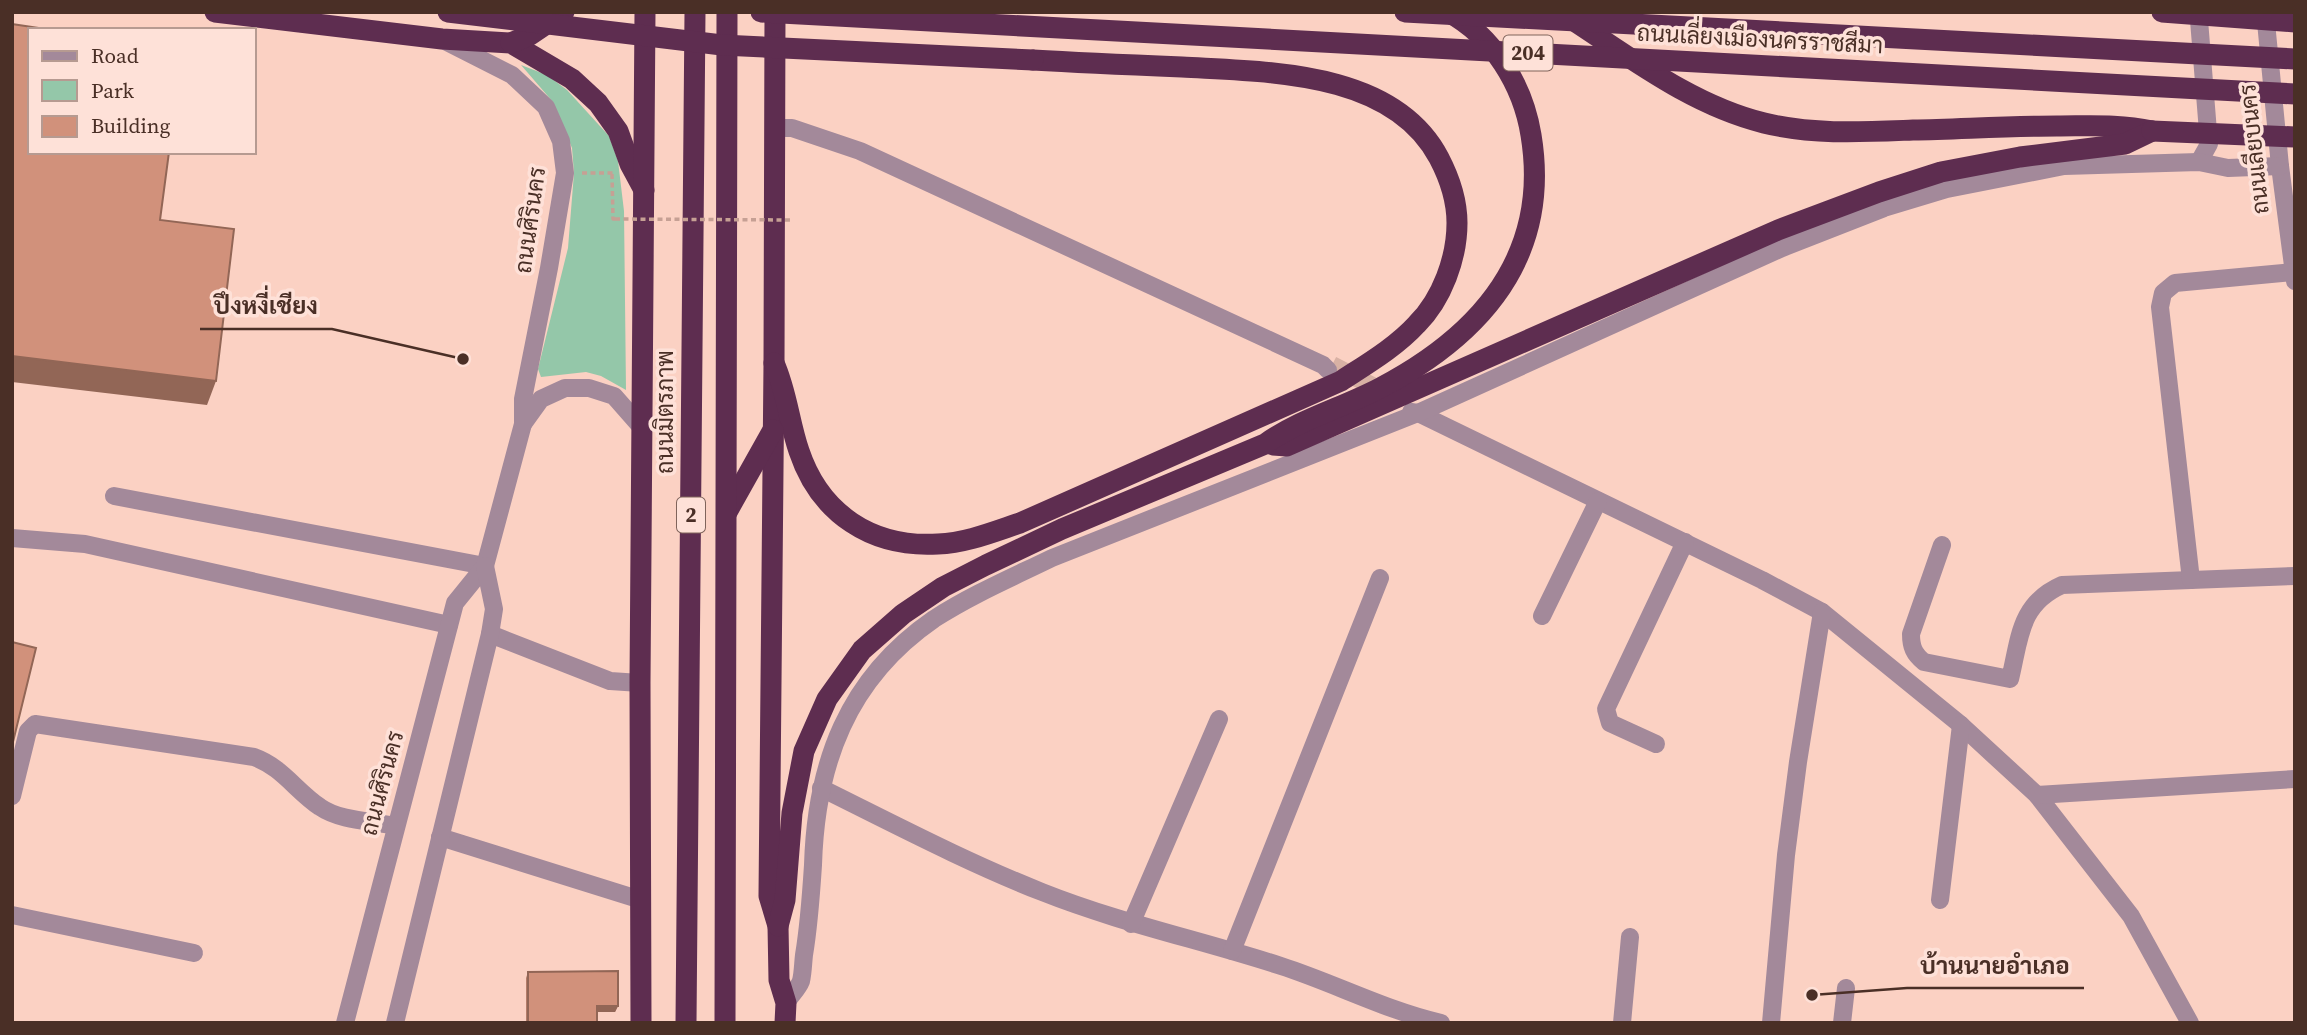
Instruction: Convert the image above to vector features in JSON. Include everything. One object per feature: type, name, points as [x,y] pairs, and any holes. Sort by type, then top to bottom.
[{"type":"highway","points":[[215,12],[442,39],[511,43],[530,35],[564,12]]},
{"type":"highway","points":[[448,12],[722,45],[1241,70],[1301,76],[1348,87],[1385,103],[1413,124],[1434,148],[1450,177],[1457,209],[1457,243],[1444,284],[1418,324],[1381,355],[1340,381],[1020,523],[975,538],[939,544],[902,544],[867,532],[840,515],[817,489],[799,451],[783,383],[774,363]]},
{"type":"highway","points":[[641,1023],[640,683],[645,12]]},
{"type":"highway","name":"ถนนมิตรภาพ","points":[[687,1023],[695,12]]},
{"type":"highway","name":"2","points":[[725,1023],[727,12]]},
{"type":"highway","name":"ถนนเลี่ยงเมืองนครราชสีมา","points":[[761,12],[2295,94]]},
{"type":"highway","points":[[775,12],[769,896],[778,926],[779,980],[785,1013]]},
{"type":"highway","name":"ถนนเลี่ยงเมืองนครราชสีมา","points":[[1405,12],[2295,59]]},
{"type":"highway","points":[[778,926],[785,900],[792,813],[804,751],[827,699],[862,650],[903,614],[943,587],[976,570],[1062,529],[1265,444],[1282,432],[1380,388],[1447,346],[1481,314],[1508,279],[1527,231],[1534,198],[1534,155],[1528,117],[1510,75],[1488,42],[1448,12]]},
{"type":"highway","points":[[1560,12],[1676,86],[1719,109],[1765,123],[1815,131],[1860,132],[2125,125],[2152,131],[2295,137]]},
{"type":"highway","points":[[2162,12],[2295,22]]},
{"type":"highway","points":[[511,43],[572,79],[598,103],[618,131],[621,169],[645,192]]},
{"type":"highway","points":[[1265,444],[1287,446],[1820,213],[1941,172],[2125,144],[2152,131]]},
{"type":"highway","points":[[725,516],[774,429]]},
{"type":"street","points":[[2194,12],[2199,20],[2209,144],[2199,162]]},
{"type":"street","name":"ถนนเลียบนคร","points":[[2265,12],[2294,276]]},
{"type":"street","name":"ถนนศิรินคร","points":[[345,1023],[455,603],[485,566],[523,424],[523,400],[550,268],[565,173],[561,141],[546,107],[512,75],[442,39]]},
{"type":"street","points":[[776,128],[792,128],[860,151],[1328,367]]},
{"type":"street","points":[[785,1013],[800,983],[811,910],[814,833],[821,788],[837,732],[864,687],[898,648],[935,619],[1052,558],[1414,410],[1782,248],[1884,208],[1947,189],[2064,166],[2199,162],[2228,168],[2280,166]]},
{"type":"street","points":[[2191,580],[2160,307],[2163,293],[2175,283],[2294,276]]},
{"type":"street","name":"ถนนศิรินคร","points":[[523,424],[541,399],[565,388],[589,388],[614,396],[643,429]]},
{"type":"street","points":[[1414,410],[1822,612],[1961,725],[2037,795],[2131,916],[2190,1023]]},
{"type":"street","points":[[114,496],[485,566]]},
{"type":"street","points":[[1542,615],[1598,501]]},
{"type":"street","points":[[12,538],[85,544],[449,625]]},
{"type":"street","points":[[1656,744],[1610,723],[1606,709],[1685,542]]},
{"type":"street","points":[[1942,545],[1911,634],[1911,645],[1916,656],[1924,662],[2010,679],[2024,621],[2031,606],[2062,584],[2295,576]]},
{"type":"street","name":"ถนนศิรินคร","points":[[395,1023],[490,634],[494,609],[485,566]]},
{"type":"street","points":[[1232,951],[1380,578]]},
{"type":"street","points":[[1771,1023],[1789,828],[1822,612]]},
{"type":"street","points":[[490,634],[610,681],[640,683]]},
{"type":"street","points":[[1131,924],[1219,719]]},
{"type":"street","points":[[12,796],[28,731],[35,724],[254,757],[278,770],[322,809],[337,815],[396,826]]},
{"type":"street","points":[[1940,900],[1961,725]]},
{"type":"street","points":[[2037,795],[2295,779]]},
{"type":"street","points":[[821,788],[960,857],[1043,893],[1131,924],[1282,966],[1411,1016],[1441,1023]]},
{"type":"street","points":[[440,836],[641,900]]},
{"type":"street","points":[[12,915],[194,953]]},
{"type":"street","points":[[1622,1023],[1630,937]]},
{"type":"street","points":[[1842,1023],[1846,988]]},
{"type":"path","points":[[565,173],[621,169],[613,219],[790,220]]},
{"type":"green space","points":[[521,65],[547,75],[567,90],[609,136],[618,161],[624,211],[626,390],[601,376],[586,372],[541,377],[538,369],[568,248],[574,173],[572,148],[553,102]]},
{"type":"building","points":[[12,24],[39,28],[28,28],[28,154],[169,154],[160,220],[234,229],[216,381],[12,356]]},
{"type":"building","points":[[12,642],[36,648],[12,746]]},
{"type":"building","points":[[618,971],[618,1006],[597,1006],[597,1022],[528,1022],[528,972]]},
{"type":"tunnel","points":[[1332,365],[1388,394]]},
{"type":"place","name":"ปึงหงี่เชียง","points":[[463,359]]},
{"type":"place","name":"บ้านนายอำเภอ","points":[[1812,995]]}]
